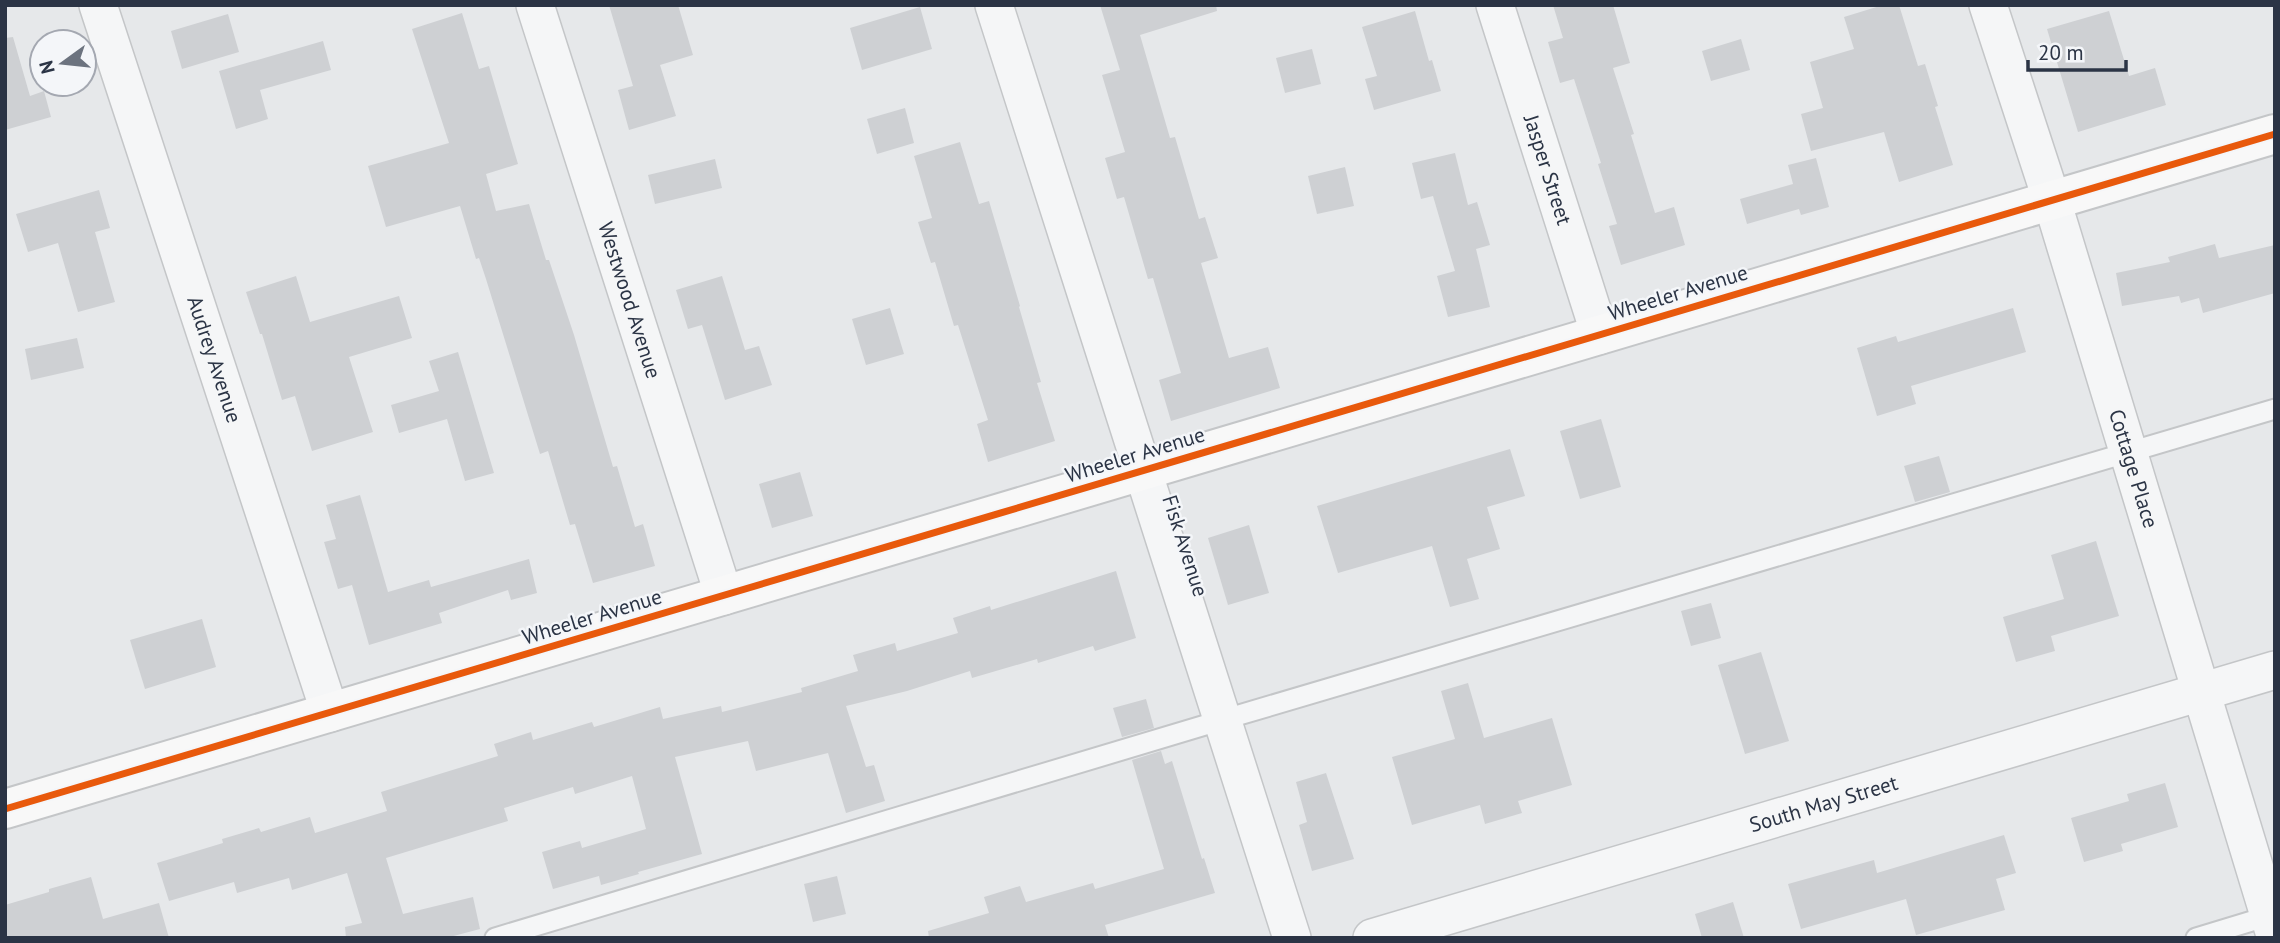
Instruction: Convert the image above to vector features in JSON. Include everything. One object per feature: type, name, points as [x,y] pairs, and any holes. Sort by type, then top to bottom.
[{"type":"street","name":"Audrey Avenue","points":[[98,5],[330,713]]},
{"type":"street","name":"Westwood Avenue","points":[[535,5],[724,596]]},
{"type":"street","name":"Fisk Avenue","points":[[994,5],[1292,938]]},
{"type":"street","name":"Jasper Street","points":[[1495,5],[1601,335]]},
{"type":"street","name":"Cottage Place","points":[[1988,5],[2052,201],[2273,922]]},
{"type":"street","name":"Wheeler Avenue","points":[[5,809],[2275,134]]},
{"type":"street","name":"South May Street","points":[[1372,938],[2275,670]]},
{"type":"lane","points":[[495,938],[2275,409]]},
{"type":"lane","points":[[2196,938],[2273,922]]},
{"type":"building","points":[[609,5],[678,5],[693,55],[660,65],[676,116],[629,130],[618,90],[633,86]]},
{"type":"building","points":[[1100,5],[1216,5],[1217,11],[1140,35],[1170,138],[1175,137],[1199,219],[1205,217],[1218,258],[1201,263],[1229,358],[1268,347],[1280,388],[1171,421],[1159,380],[1181,373],[1153,278],[1148,279],[1124,197],[1117,199],[1105,158],[1125,152],[1102,75],[1120,70]]},
{"type":"building","points":[[1553,5],[1613,5],[1630,63],[1613,68],[1634,134],[1631,135],[1655,213],[1674,207],[1685,245],[1621,265],[1609,226],[1617,224],[1574,79],[1560,83],[1548,42],[1563,38]]},
{"type":"building","points":[[1883,5],[1899,5],[1918,66],[1925,64],[1953,165],[1899,182],[1884,132],[1811,151],[1801,114],[1823,108],[1810,62],[1854,49],[1844,17]]},
{"type":"building","points":[[920,7],[932,49],[862,70],[850,28]]},
{"type":"building","points":[[1415,11],[1429,61],[1432,60],[1441,91],[1374,110],[1365,79],[1377,76],[1362,27]]},
{"type":"building","points":[[2109,11],[2129,76],[2155,68],[2166,105],[2078,132],[2047,29]]},
{"type":"building","points":[[462,13],[479,69],[489,66],[518,164],[486,174],[496,211],[529,204],[546,260],[549,260],[574,335],[613,467],[617,466],[635,527],[643,524],[655,566],[593,583],[575,524],[570,525],[548,451],[540,454],[486,279],[479,258],[476,259],[460,206],[386,227],[368,166],[449,143],[412,29]]},
{"type":"building","points":[[228,14],[239,52],[182,69],[171,31]]},
{"type":"building","points":[[13,37],[28,89],[28,98],[46,98],[51,117],[5,130],[5,38]]},
{"type":"building","points":[[1741,39],[1750,70],[1711,81],[1702,51]]},
{"type":"building","points":[[323,41],[331,70],[260,90],[268,119],[236,129],[219,71]]},
{"type":"building","points":[[1312,49],[1321,84],[1285,93],[1276,58]]},
{"type":"building","points":[[905,108],[914,143],[877,154],[867,119]]},
{"type":"building","points":[[960,142],[979,204],[989,201],[1041,382],[1037,383],[1055,441],[988,462],[977,424],[988,420],[958,325],[954,326],[935,262],[931,263],[918,222],[932,218],[914,156]]},
{"type":"building","points":[[1455,153],[1468,205],[1477,202],[1490,245],[1476,249],[1490,307],[1448,317],[1437,276],[1455,271],[1433,196],[1421,199],[1412,163]]},
{"type":"building","points":[[1816,158],[1829,207],[1801,215],[1799,209],[1747,224],[1740,199],[1793,184],[1788,165]]},
{"type":"building","points":[[715,159],[722,188],[655,204],[648,175]]},
{"type":"building","points":[[1345,167],[1354,206],[1317,214],[1308,176]]},
{"type":"building","points":[[99,190],[110,228],[95,232],[115,302],[78,312],[58,243],[28,252],[16,214]]},
{"type":"building","points":[[2215,244],[2219,258],[2275,245],[2275,293],[2203,313],[2199,298],[2181,303],[2179,296],[2122,306],[2116,273],[2170,262],[2168,257]]},
{"type":"building","points":[[296,276],[310,322],[399,296],[412,338],[349,357],[373,432],[312,451],[295,396],[282,400],[246,292]]},
{"type":"building","points":[[722,276],[745,350],[759,346],[772,385],[725,400],[702,325],[688,329],[676,290]]},
{"type":"building","points":[[890,308],[904,354],[866,365],[852,319]]},
{"type":"building","points":[[2013,308],[2026,352],[1911,386],[1916,404],[1877,416],[1857,348],[1896,336],[1898,342]]},
{"type":"building","points":[[77,338],[84,368],[31,380],[25,349]]},
{"type":"building","points":[[458,352],[494,473],[465,481],[447,419],[399,433],[391,405],[439,391],[429,361]]},
{"type":"building","points":[[1601,419],[1621,487],[1580,499],[1560,431]]},
{"type":"building","points":[[1510,449],[1525,496],[1487,507],[1500,549],[1467,559],[1479,599],[1450,607],[1432,546],[1338,573],[1317,506]]},
{"type":"building","points":[[1939,456],[1950,492],[1915,502],[1904,466]]},
{"type":"building","points":[[800,472],[813,516],[772,528],[759,484]]},
{"type":"building","points":[[360,495],[388,592],[429,580],[431,587],[529,559],[537,593],[511,600],[508,590],[439,613],[442,623],[369,645],[352,585],[338,589],[324,542],[336,539],[326,505]]},
{"type":"building","points":[[1249,525],[1269,593],[1228,605],[1208,538]]},
{"type":"building","points":[[2096,541],[2119,616],[2051,636],[2055,651],[2016,662],[2003,617],[2064,599],[2051,555]]},
{"type":"building","points":[[1116,571],[1136,638],[1095,651],[1093,646],[1038,663],[1037,659],[972,678],[970,671],[907,691],[846,706],[866,767],[874,765],[885,801],[846,813],[828,753],[756,771],[748,741],[675,757],[702,854],[601,885],[599,876],[553,889],[542,852],[580,841],[582,848],[646,829],[632,776],[575,794],[573,787],[504,808],[508,821],[386,858],[403,914],[473,897],[480,929],[446,938],[346,938],[345,927],[362,923],[347,873],[292,890],[289,878],[237,893],[234,882],[169,901],[157,863],[223,843],[222,839],[259,828],[261,832],[310,817],[315,833],[387,811],[381,792],[498,756],[494,744],[531,732],[533,740],[592,722],[594,727],[660,707],[663,719],[721,706],[722,712],[802,692],[801,688],[858,671],[853,655],[895,643],[897,651],[958,633],[953,618],[990,606],[991,610]]},
{"type":"building","points":[[1711,603],[1721,638],[1691,646],[1681,611]]},
{"type":"building","points":[[202,619],[216,667],[145,689],[130,640]]},
{"type":"building","points":[[1761,652],[1789,741],[1745,754],[1718,665]]},
{"type":"building","points":[[1468,683],[1484,738],[1552,718],[1572,785],[1518,801],[1522,813],[1485,824],[1480,805],[1412,825],[1392,757],[1455,739],[1441,691]]},
{"type":"building","points":[[1146,699],[1154,728],[1122,737],[1113,708]]},
{"type":"building","points":[[1161,751],[1165,764],[1172,761],[1215,893],[1105,925],[1109,938],[929,938],[928,931],[989,913],[984,897],[1020,886],[1026,902],[1093,883],[1095,889],[1164,869],[1132,760]]},
{"type":"building","points":[[1326,773],[1354,859],[1312,871],[1299,825],[1307,822],[1296,782]]},
{"type":"building","points":[[2165,783],[2178,827],[2121,844],[2123,851],[2084,862],[2071,818],[2129,801],[2127,794]]},
{"type":"building","points":[[2004,835],[2016,873],[1996,879],[2005,910],[1916,935],[1906,899],[1801,929],[1788,884],[1874,860],[1877,873]]},
{"type":"building","points":[[837,876],[846,914],[813,922],[804,884]]},
{"type":"building","points":[[91,877],[103,919],[159,903],[169,938],[5,938],[5,905]]},
{"type":"building","points":[[1733,902],[1744,938],[1702,938],[1695,914]]},
{"type":"cycle path","points":[[5,809],[2275,134]]}]
